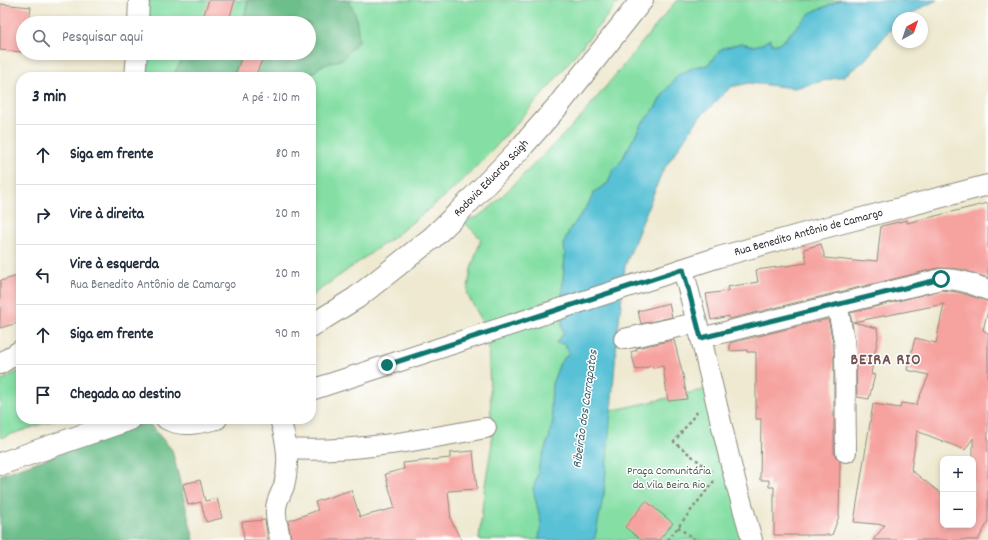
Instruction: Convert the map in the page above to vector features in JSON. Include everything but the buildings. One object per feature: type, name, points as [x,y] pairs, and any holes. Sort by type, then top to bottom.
[{"type":"highway","name":"Rodovia Eduardo Saigh","points":[[316,323],[362,294],[432,238],[457,214],[518,151],[557,107],[642,0]]},
{"type":"highway","points":[[0,464],[116,424]]},
{"type":"street","points":[[138,16],[139,0]]},
{"type":"street","points":[[136,72],[137,60]]},
{"type":"street","name":"Rua Benedito Antônio de Camargo","points":[[316,388],[683,269],[816,230],[988,185]]},
{"type":"street","points":[[683,269],[732,468],[752,540]]},
{"type":"street","points":[[624,339],[699,330],[837,304],[941,279],[962,281],[988,290]]},
{"type":"street","points":[[837,304],[844,340],[845,354],[846,452]]},
{"type":"street","points":[[0,364],[16,353]]},
{"type":"street","points":[[178,424],[190,424]]},
{"type":"street","points":[[280,540],[276,510],[287,469],[287,449],[281,424]]},
{"type":"street","points":[[287,449],[336,449],[424,439],[486,428]]},
{"type":"path","points":[[668,540],[718,476],[674,442],[714,391]]},
{"type":"path","points":[[678,527],[695,540]]},
{"type":"green space","points":[[137,0],[620,0],[548,88],[490,153],[449,193],[395,236],[316,292],[316,72],[133,72],[134,60],[316,60],[316,16],[136,16]]},
{"type":"green space","points":[[248,0],[349,0],[356,16],[359,40],[343,59],[321,66],[314,72],[175,72],[182,60],[316,60],[316,16],[245,16]]},
{"type":"green space","points":[[677,0],[841,0],[810,13],[782,42],[773,45],[770,39],[762,44],[754,46],[741,43],[721,49],[708,65],[694,67],[664,93],[655,108],[641,125],[620,163],[613,170],[608,183],[594,192],[588,205],[569,231],[564,243],[565,255],[562,292],[562,327],[564,333],[556,343],[565,344],[569,353],[560,363],[552,384],[551,406],[553,420],[533,489],[541,522],[539,540],[479,540],[484,492],[492,443],[488,340],[480,317],[467,294],[471,269],[481,239],[463,221],[477,217],[491,207],[580,118]]},
{"type":"green space","points":[[16,373],[16,424],[42,424],[0,438],[0,381]]},
{"type":"green space","name":"Praça Comunitária da Vila Beira Rio","points":[[712,388],[751,540],[593,540],[604,493],[610,411]]},
{"type":"green space","points":[[140,424],[150,424],[172,450],[194,540],[0,540],[0,475]]},
{"type":"water","name":"Ribeirão dos Carrapatos","points":[[841,0],[937,0],[915,12],[892,12],[892,29],[864,61],[844,76],[794,88],[749,83],[731,87],[699,118],[662,172],[625,266],[604,493],[595,537],[593,540],[539,540],[541,522],[533,489],[553,420],[551,406],[552,384],[560,363],[569,353],[565,344],[556,343],[564,333],[562,327],[562,292],[565,255],[564,243],[569,231],[588,205],[594,192],[608,183],[613,170],[620,163],[641,125],[678,75],[694,67],[708,65],[721,49],[741,43],[754,46],[762,44],[770,39],[773,45],[782,42],[810,13]]},
{"type":"district","name":"BEIRA RIO","points":[[886,360]]},
{"type":"route","points":[[387,365],[683,269],[701,338],[941,279]]}]
